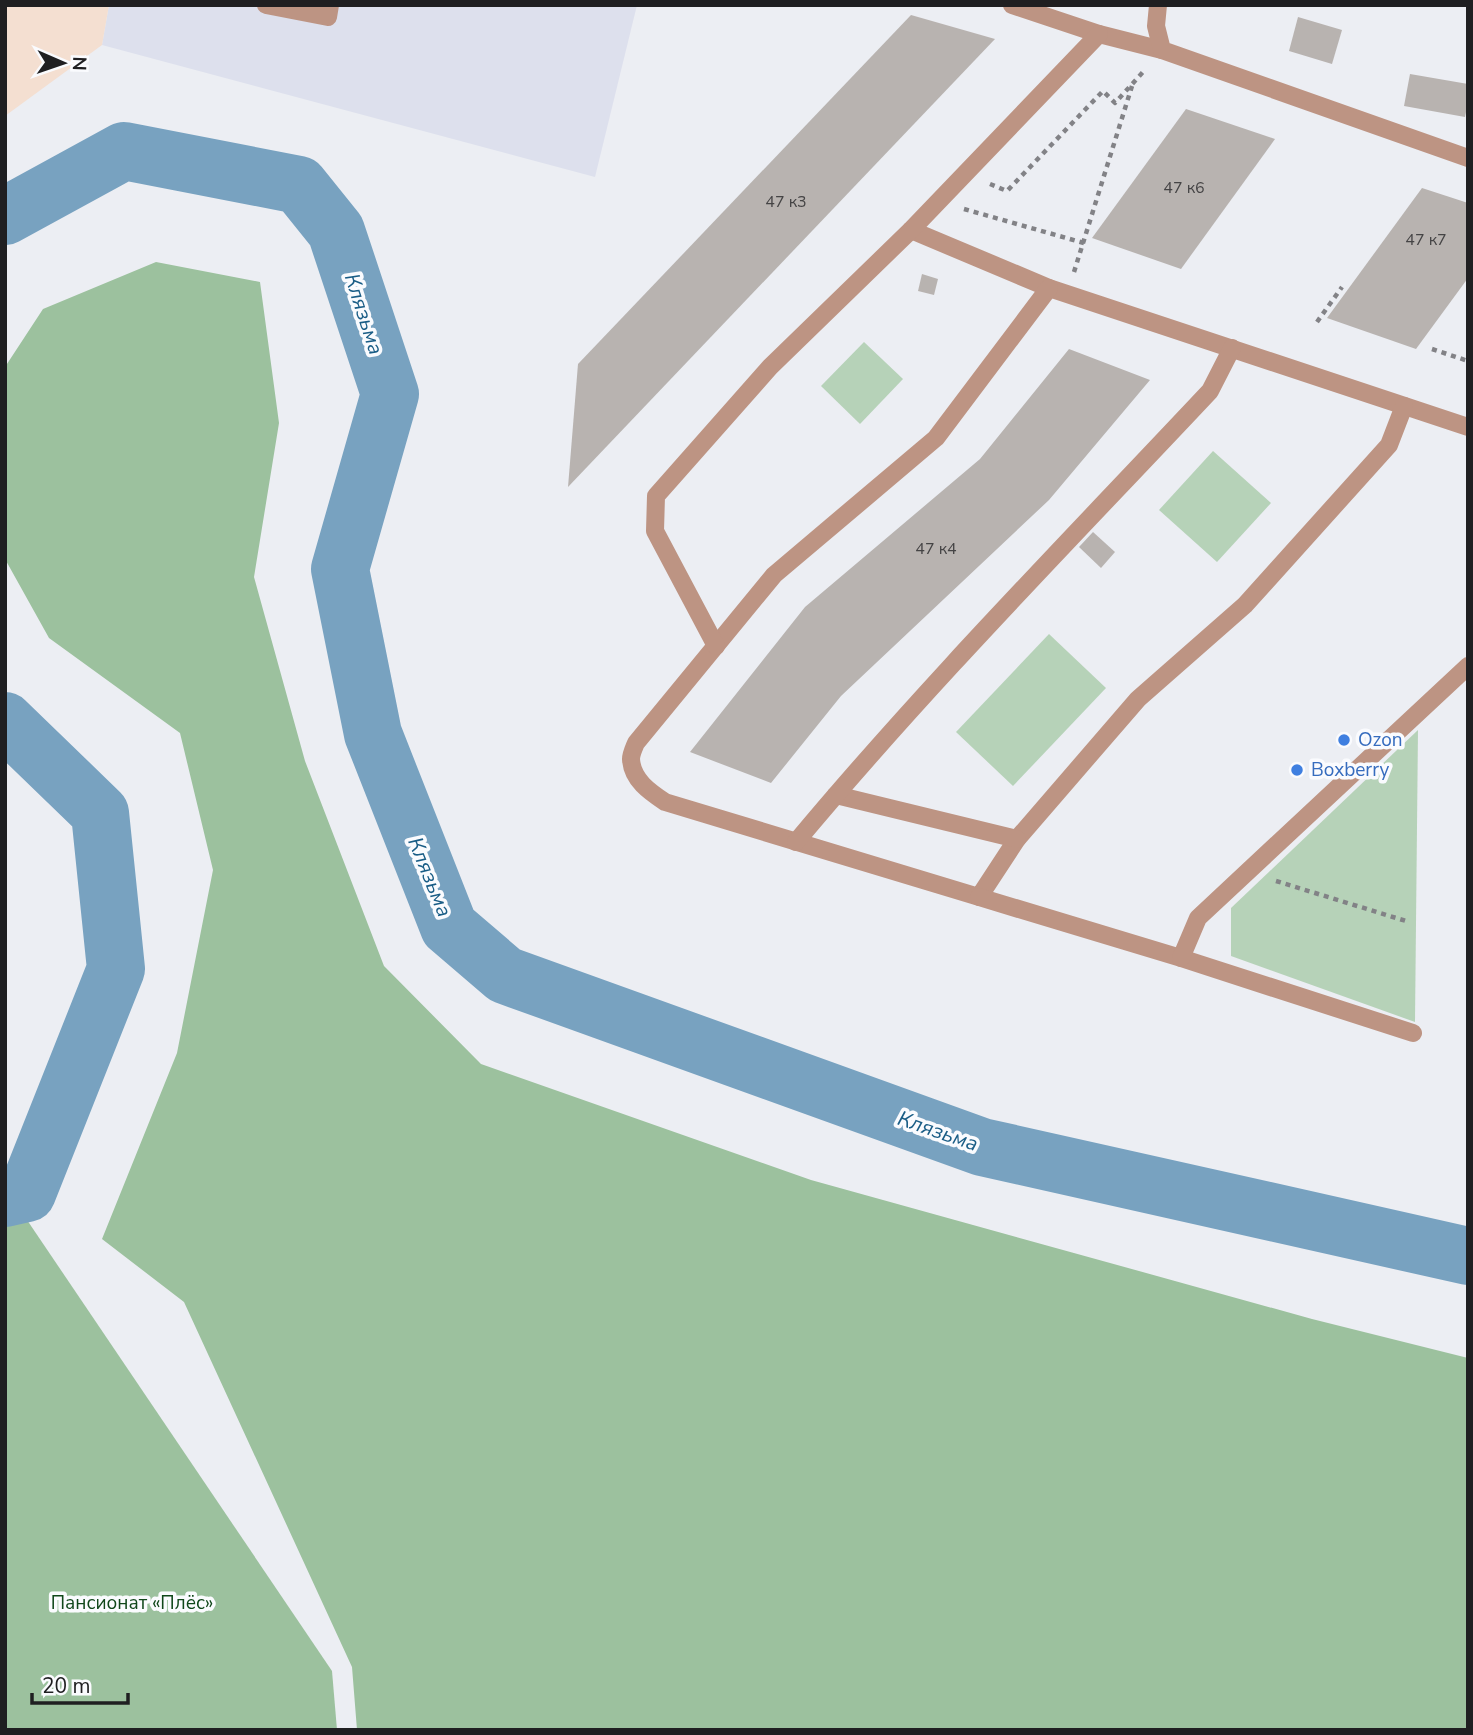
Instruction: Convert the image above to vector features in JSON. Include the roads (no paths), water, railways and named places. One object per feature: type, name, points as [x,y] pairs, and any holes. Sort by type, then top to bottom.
[{"type":"lane","points":[[266,5],[328,17],[330,5]]},
{"type":"lane","points":[[1012,5],[1099,34],[1162,50],[1468,158]]},
{"type":"lane","points":[[1158,5],[1156,26],[1162,50]]},
{"type":"lane","points":[[716,646],[655,531],[656,496],[770,367],[911,230],[1099,34]]},
{"type":"lane","points":[[911,230],[1058,291],[1468,427]]},
{"type":"lane","points":[[1058,291],[936,438],[775,575],[636,743],[631,758],[636,776],[648,790],[665,802],[1181,958],[1413,1033]]},
{"type":"lane","points":[[796,842],[984,632],[1210,391],[1232,348]]},
{"type":"lane","points":[[978,897],[1017,839],[1138,699],[1245,606],[1380,455],[1389,444],[1404,406]]},
{"type":"lane","points":[[1181,958],[1198,918],[1468,666]]},
{"type":"lane","points":[[836,795],[1017,839]]},
{"type":"water","points":[[30,1173],[25,1217],[5,1226],[5,1178]]},
{"type":"waterway","name":"Клязьма","points":[[5,216],[124,151],[299,185],[336,231],[390,394],[340,569],[373,734],[449,927],[505,975],[982,1147],[1468,1256]]},
{"type":"waterway","name":"Клязьма","points":[[5,721],[100,813],[116,969],[27,1193],[5,1198]]},
{"type":"place","name":"Ozon","points":[[1344,740]]},
{"type":"place","name":"Boxberry","points":[[1297,770]]},
{"type":"park label","name":"Пансионат «Плёс»","points":[[132,1603]]}]
